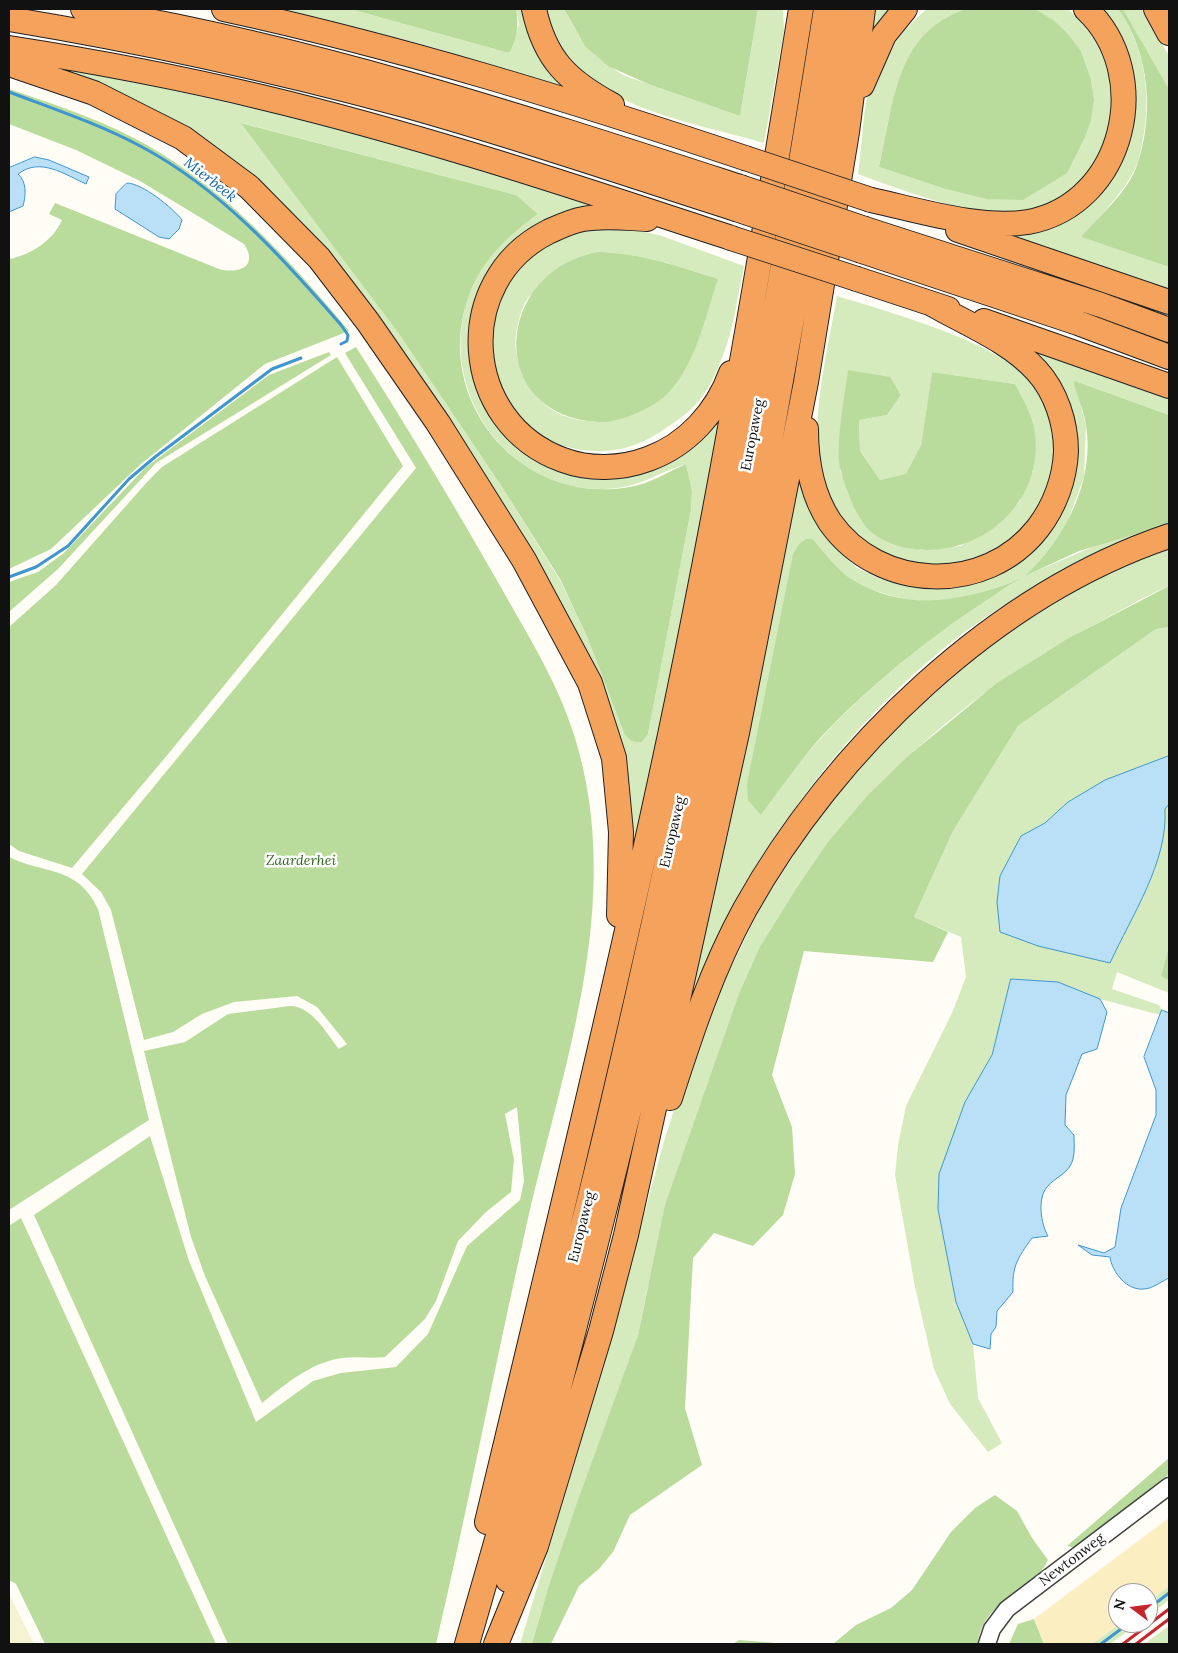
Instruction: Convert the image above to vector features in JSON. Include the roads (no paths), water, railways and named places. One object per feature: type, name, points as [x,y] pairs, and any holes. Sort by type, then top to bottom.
[{"type":"highway","points":[[83,9],[268,47],[420,87],[552,126],[738,198],[864,240],[1169,357]]},
{"type":"highway","points":[[224,9],[429,60],[648,126],[1169,302]]},
{"type":"highway","points":[[534,9],[548,52],[567,77],[589,93],[648,126]]},
{"type":"highway","points":[[792,69],[793,9]]},
{"type":"highway","points":[[457,1644],[599,1058],[671,731],[752,312],[801,9]]},
{"type":"highway","name":"Europaweg","points":[[468,1644],[532,1419],[603,1144],[697,728],[768,357],[826,9]]},
{"type":"highway","name":"Europaweg","points":[[491,1644],[596,1245],[658,989],[714,733],[787,357],[846,9]]},
{"type":"highway","points":[[496,1644],[536,1546],[601,1331],[626,1235],[737,733],[806,382],[848,132],[863,9]]},
{"type":"highway","points":[[848,132],[868,66],[884,35],[905,9]]},
{"type":"highway","points":[[871,200],[974,221],[1002,224],[1029,221],[1049,216],[1070,205],[1086,193],[1106,166],[1115,148],[1122,123],[1125,102],[1124,86],[1115,53],[1102,27],[1086,9]]},
{"type":"highway","points":[[1156,9],[1169,33]]},
{"type":"highway","points":[[9,19],[106,35],[267,70],[542,147],[738,198]]},
{"type":"highway","points":[[9,48],[100,63],[261,97],[400,133],[857,279],[1169,386]]},
{"type":"highway","points":[[9,64],[94,92],[183,138],[249,186],[320,258],[368,322],[438,423],[524,560],[590,683],[614,758],[621,832],[620,906],[599,1058]]},
{"type":"highway","points":[[680,221],[617,217],[582,219],[561,226],[534,239],[515,255],[499,275],[491,291],[481,338],[485,381],[499,412],[526,441],[547,454],[576,465],[607,468],[638,463],[667,452],[684,441],[718,402],[728,382],[752,312]]},
{"type":"highway","points":[[864,240],[1101,305],[1169,330]]},
{"type":"highway","points":[[806,382],[806,446],[815,490],[830,522],[859,552],[901,573],[935,577],[966,574],[996,563],[1011,554],[1023,545],[1044,520],[1059,490],[1066,442],[1059,409],[1045,382],[1023,358],[932,304]]},
{"type":"highway","points":[[626,1235],[698,1011],[722,957],[745,910],[774,862],[833,781],[870,738],[933,677],[1035,600],[1098,564],[1169,536]]},
{"type":"street","name":"Newtonweg","points":[[987,1644],[992,1629],[1007,1609],[1169,1486]]},
{"type":"water","points":[[35,157],[49,160],[89,177],[86,184],[52,169],[35,167],[26,169],[18,174],[23,181],[25,189],[23,206],[9,212],[9,168]]},
{"type":"water","points":[[127,183],[141,187],[157,197],[182,220],[179,229],[169,239],[159,237],[115,209],[116,194]]},
{"type":"water","points":[[1169,756],[1169,804],[1165,809],[1161,849],[1147,888],[1110,963],[1038,946],[1000,932],[997,902],[1000,876],[1021,836],[1045,823],[1068,802],[1105,780]]},
{"type":"water","points":[[1011,979],[1058,982],[1100,999],[1107,1012],[1097,1049],[1082,1054],[1066,1095],[1065,1125],[1074,1135],[1074,1153],[1069,1168],[1047,1187],[1042,1198],[1041,1212],[1043,1225],[1048,1236],[1032,1238],[1019,1257],[1013,1276],[1013,1292],[997,1311],[996,1327],[991,1334],[990,1349],[973,1344],[956,1302],[938,1209],[939,1174],[965,1102],[992,1055]]},
{"type":"water","points":[[1162,1010],[1169,1013],[1169,1278],[1150,1288],[1138,1289],[1126,1284],[1121,1279],[1111,1263],[1110,1257],[1092,1255],[1078,1245],[1104,1253],[1115,1247],[1121,1208],[1156,1115],[1156,1090],[1144,1057]]},
{"type":"waterway","name":"Mierbeek","points":[[9,92],[76,117],[126,139],[171,164],[198,183],[249,227],[297,275],[348,335],[347,341],[341,344]]},
{"type":"waterway","name":"Mierbeek","points":[[9,577],[36,567],[68,546],[129,479],[155,457],[272,369],[301,358]]},
{"type":"waterway","points":[[1158,1601],[1169,1593]]},
{"type":"waterway","points":[[1101,1644],[1116,1633]]},
{"type":"railway","points":[[1123,1644],[1169,1609]]},
{"type":"railway","points":[[1136,1644],[1169,1619]]},
{"type":"park label","name":"Zaarderhei","points":[[301,861]]}]
